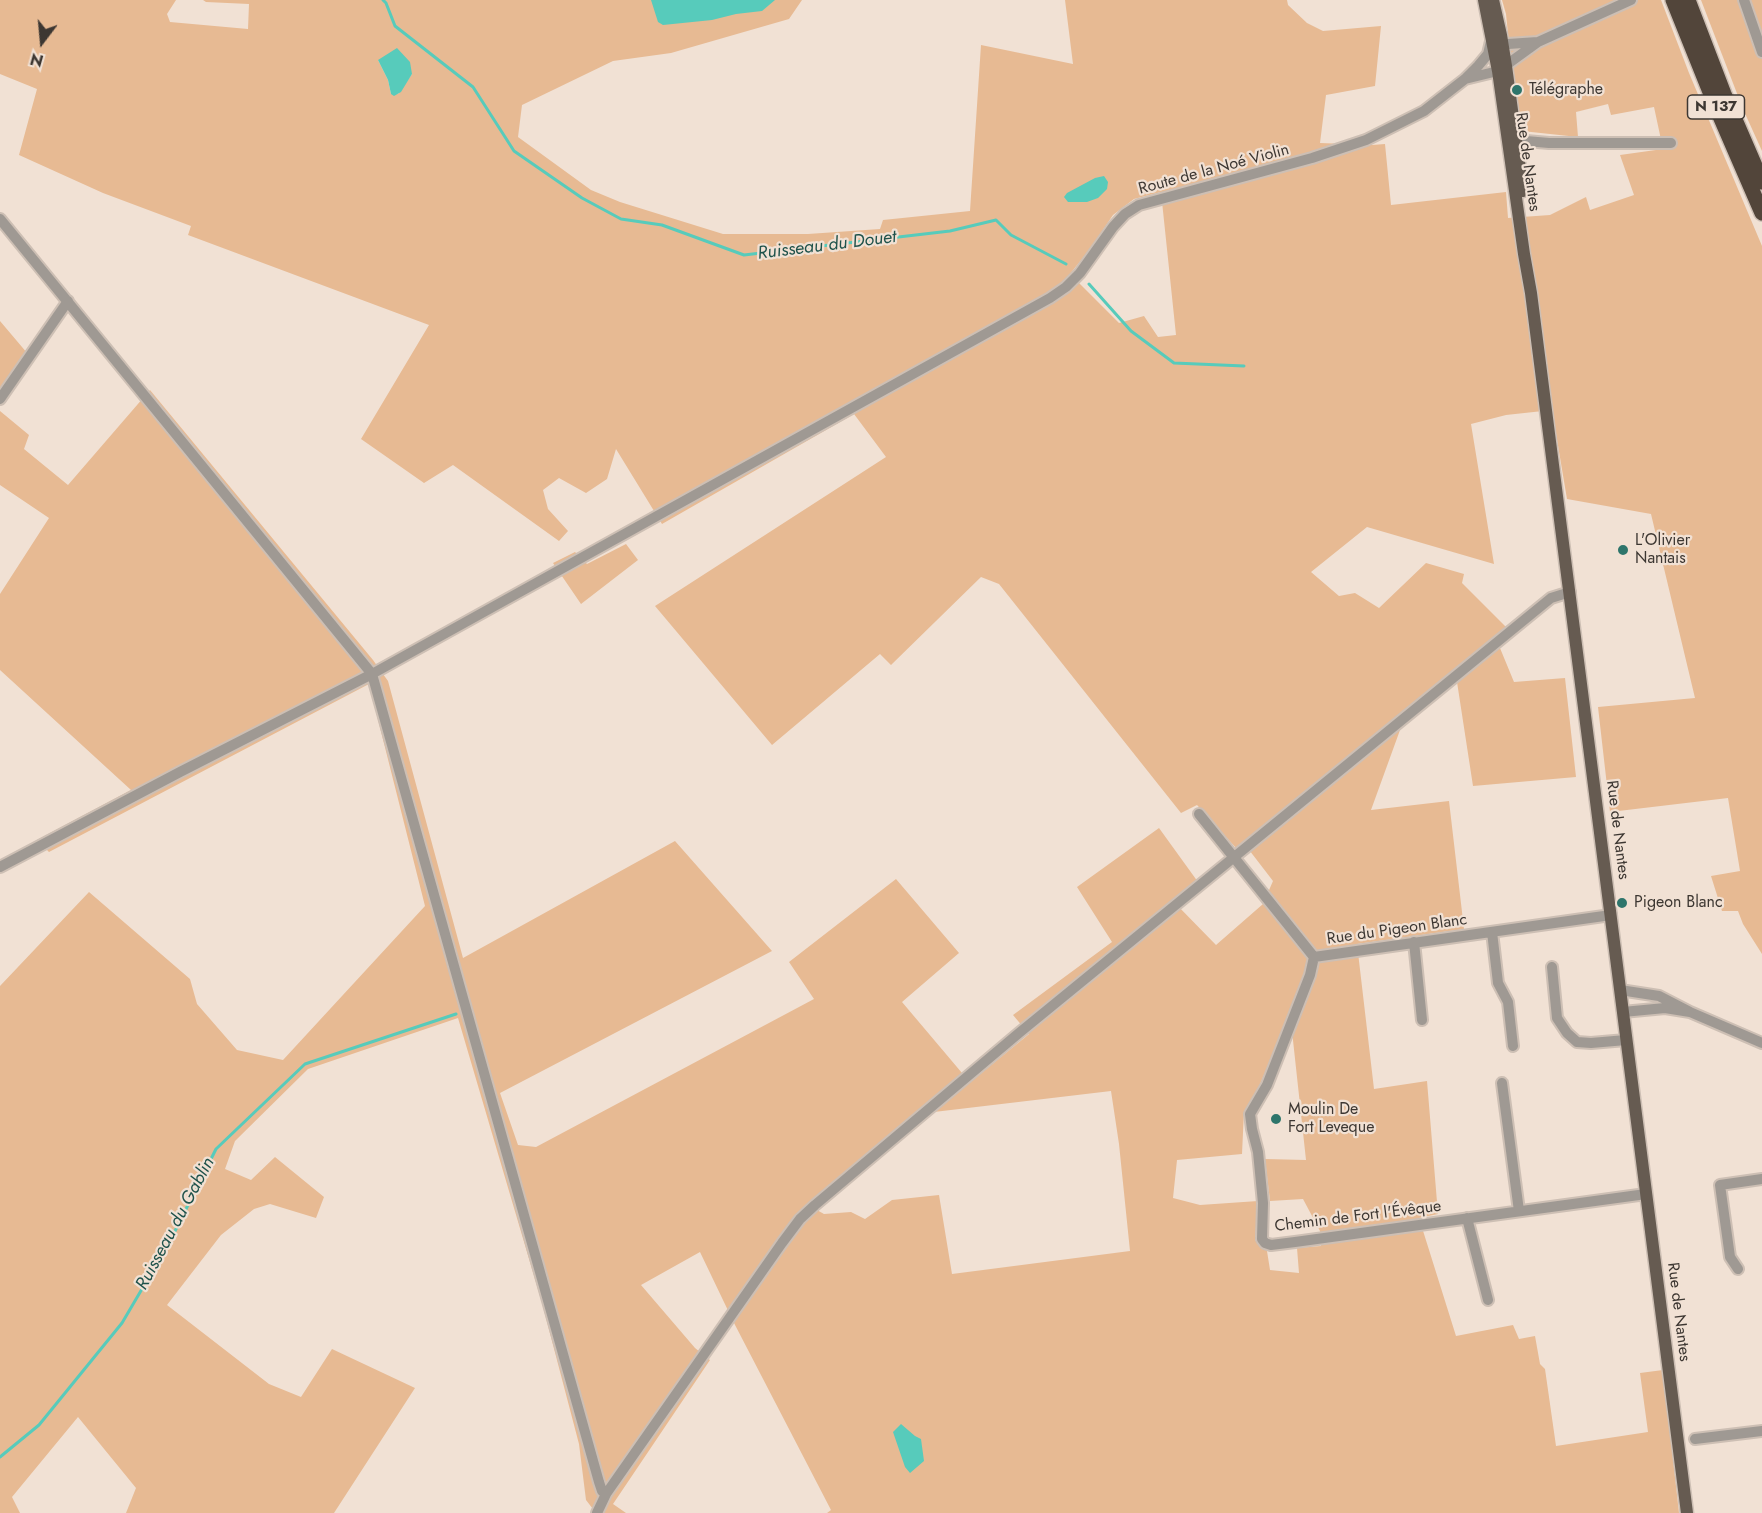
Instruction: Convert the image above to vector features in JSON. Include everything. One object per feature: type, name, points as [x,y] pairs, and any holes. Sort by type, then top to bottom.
[{"type":"highway","name":"N 137","points":[[1673,0],[1762,213]]},
{"type":"highway","name":"N 137","points":[[1688,0],[1724,94],[1762,182]]},
{"type":"main road","name":"Rue de Nantes","points":[[1485,0],[1500,54],[1504,91],[1519,145]]},
{"type":"main road","points":[[1493,0],[1506,96],[1519,145]]},
{"type":"main road","name":"Rue de Nantes","points":[[1504,91],[1519,145],[1532,293],[1687,1513]]},
{"type":"street","points":[[1524,47],[1504,91],[1479,71],[1500,54],[1538,42],[1630,0]]},
{"type":"street","points":[[1744,0],[1762,52]]},
{"type":"street","points":[[1500,54],[1524,47]]},
{"type":"street","name":"Route de la Noé Violin","points":[[0,867],[372,674],[1050,298],[1080,273],[1113,227],[1125,214],[1139,205],[1312,158],[1366,140],[1424,111],[1479,71],[1488,54],[1500,54]]},
{"type":"street","points":[[1519,145],[1671,143]]},
{"type":"street","points":[[0,219],[372,674],[599,1482],[602,1491],[606,1494]]},
{"type":"street","points":[[0,399],[68,302]]},
{"type":"street","points":[[597,1513],[606,1494],[782,1243],[814,1204],[1018,1033],[1551,598],[1570,592]]},
{"type":"street","name":"Rue du Pigeon Blanc","points":[[1199,814],[1314,957],[1611,915]]},
{"type":"street","points":[[1492,932],[1498,983],[1508,1002],[1514,1046]]},
{"type":"street","points":[[1414,942],[1422,1020]]},
{"type":"street","name":"Chemin de Fort l'Évêque","points":[[1314,957],[1310,975],[1267,1084],[1250,1114],[1258,1152],[1263,1203],[1262,1239],[1265,1243],[1271,1245],[1646,1194]]},
{"type":"street","points":[[1552,968],[1557,1018],[1567,1033],[1577,1042],[1626,1040]]},
{"type":"street","points":[[1620,990],[1659,996],[1762,1043]]},
{"type":"street","points":[[1623,1011],[1665,1008],[1690,1012]]},
{"type":"street","points":[[1502,1083],[1519,1211]]},
{"type":"street","points":[[1738,1269],[1730,1257],[1720,1185],[1762,1179]]},
{"type":"street","points":[[1467,1218],[1488,1299]]},
{"type":"street","points":[[1695,1439],[1762,1431]]},
{"type":"shaded area","points":[[0,0],[176,0],[167,14],[170,22],[248,29],[249,4],[203,0],[802,0],[789,19],[671,53],[613,61],[522,105],[518,137],[591,190],[620,202],[723,234],[808,234],[880,229],[883,220],[970,211],[981,45],[1073,64],[1065,0],[1287,0],[1288,5],[1307,23],[1323,31],[1381,26],[1375,86],[1326,95],[1320,143],[1385,144],[1391,205],[1506,192],[1508,218],[1550,215],[1586,197],[1590,210],[1634,195],[1620,155],[1663,149],[1654,107],[1611,115],[1608,104],[1576,112],[1578,137],[1522,131],[1513,83],[1506,14],[1502,0],[1661,0],[1689,73],[1762,246],[1762,954],[1743,924],[1738,911],[1722,911],[1711,876],[1740,871],[1728,798],[1610,812],[1598,707],[1695,698],[1651,514],[1567,499],[1552,410],[1506,415],[1471,424],[1494,564],[1367,527],[1311,572],[1339,596],[1355,593],[1379,608],[1426,563],[1464,574],[1462,583],[1506,627],[1495,636],[1514,682],[1565,678],[1576,777],[1473,786],[1455,669],[1408,708],[1371,810],[1449,801],[1464,929],[1357,944],[1374,1089],[1427,1081],[1438,1214],[1419,1218],[1456,1336],[1513,1325],[1519,1339],[1535,1336],[1540,1364],[1545,1369],[1556,1446],[1648,1432],[1640,1373],[1663,1370],[1679,1513],[827,1513],[831,1510],[734,1323],[700,1252],[641,1285],[695,1348],[710,1360],[613,1504],[626,1513],[596,1513],[586,1500],[579,1444],[542,1303],[458,1018],[308,1069],[235,1141],[225,1169],[251,1180],[275,1157],[324,1197],[316,1218],[270,1204],[254,1209],[221,1235],[167,1305],[269,1384],[301,1397],[332,1349],[415,1388],[334,1513],[126,1513],[136,1488],[78,1417],[12,1497],[20,1513],[0,1513],[0,986],[89,892],[190,979],[197,1004],[237,1050],[283,1060],[425,906],[369,684],[49,852],[37,840],[131,790],[0,670],[0,594],[49,518],[0,485],[0,411],[29,435],[24,449],[68,485],[150,390],[388,681],[463,958],[675,841],[772,951],[500,1093],[518,1145],[536,1147],[814,999],[789,962],[896,879],[959,953],[902,1002],[962,1073],[808,1205],[824,1214],[851,1212],[865,1219],[892,1200],[939,1195],[952,1274],[1130,1251],[1111,1091],[934,1112],[1029,1034],[1013,1015],[1112,942],[1077,887],[1159,828],[1198,882],[1174,902],[1216,945],[1263,904],[1273,881],[1243,842],[1236,848],[1197,805],[1181,813],[999,584],[981,577],[891,665],[880,654],[772,745],[655,606],[886,457],[854,414],[662,524],[616,449],[607,479],[586,493],[559,478],[543,490],[548,509],[568,531],[559,541],[453,465],[424,483],[361,439],[429,325],[188,235],[191,226],[103,193],[19,155],[37,89],[0,74]],"holes":[[[378,60],[412,74],[398,94],[391,94],[388,80]],[[1161,192],[1176,335],[1158,337],[1144,316],[1119,323],[1070,274],[1113,215],[1134,199]],[[1282,1031],[1292,1031],[1306,1160],[1265,1159],[1270,1201],[1303,1199],[1320,1231],[1321,1246],[1297,1248],[1299,1273],[1270,1270],[1267,1251],[1255,1240],[1258,1201],[1200,1205],[1173,1198],[1177,1160],[1242,1154],[1244,1111],[1254,1099]]]},
{"type":"shaded area","points":[[1701,0],[1762,0],[1762,151],[1743,109]]},
{"type":"shaded area","points":[[0,321],[33,360],[0,405]]},
{"type":"shaded area","points":[[626,544],[638,560],[581,604],[553,563],[575,552],[587,564]]},
{"type":"water","points":[[651,0],[775,0],[762,11],[712,20],[663,25],[658,22]]},
{"type":"water","points":[[397,48],[410,62],[412,74],[401,92],[394,96],[391,94],[388,80],[378,60]]},
{"type":"water","points":[[1104,176],[1108,182],[1107,189],[1098,198],[1087,202],[1068,202],[1064,197],[1067,193],[1095,178]]},
{"type":"water","points":[[901,1424],[921,1439],[924,1461],[910,1473],[905,1467],[893,1432]]},
{"type":"waterway","name":"Ruisseau du Douet","points":[[383,0],[395,26],[473,87],[514,151],[582,198],[621,219],[662,225],[744,255],[950,231],[996,220],[1011,235],[1066,264]]},
{"type":"waterway","name":"Ruisseau du Douet","points":[[1089,284],[1131,331],[1174,363],[1244,366]]},
{"type":"waterway","name":"Ruisseau du Gablin","points":[[0,1457],[39,1425],[122,1323],[169,1243],[216,1149],[305,1064],[456,1014]]},
{"type":"place","name":"Télégraphe","points":[[1517,90]]},
{"type":"place","name":"L'Olivier Nantais","points":[[1623,550]]},
{"type":"place","name":"Pigeon Blanc","points":[[1622,903]]},
{"type":"place","name":"Moulin De Fort Leveque","points":[[1276,1119]]}]
